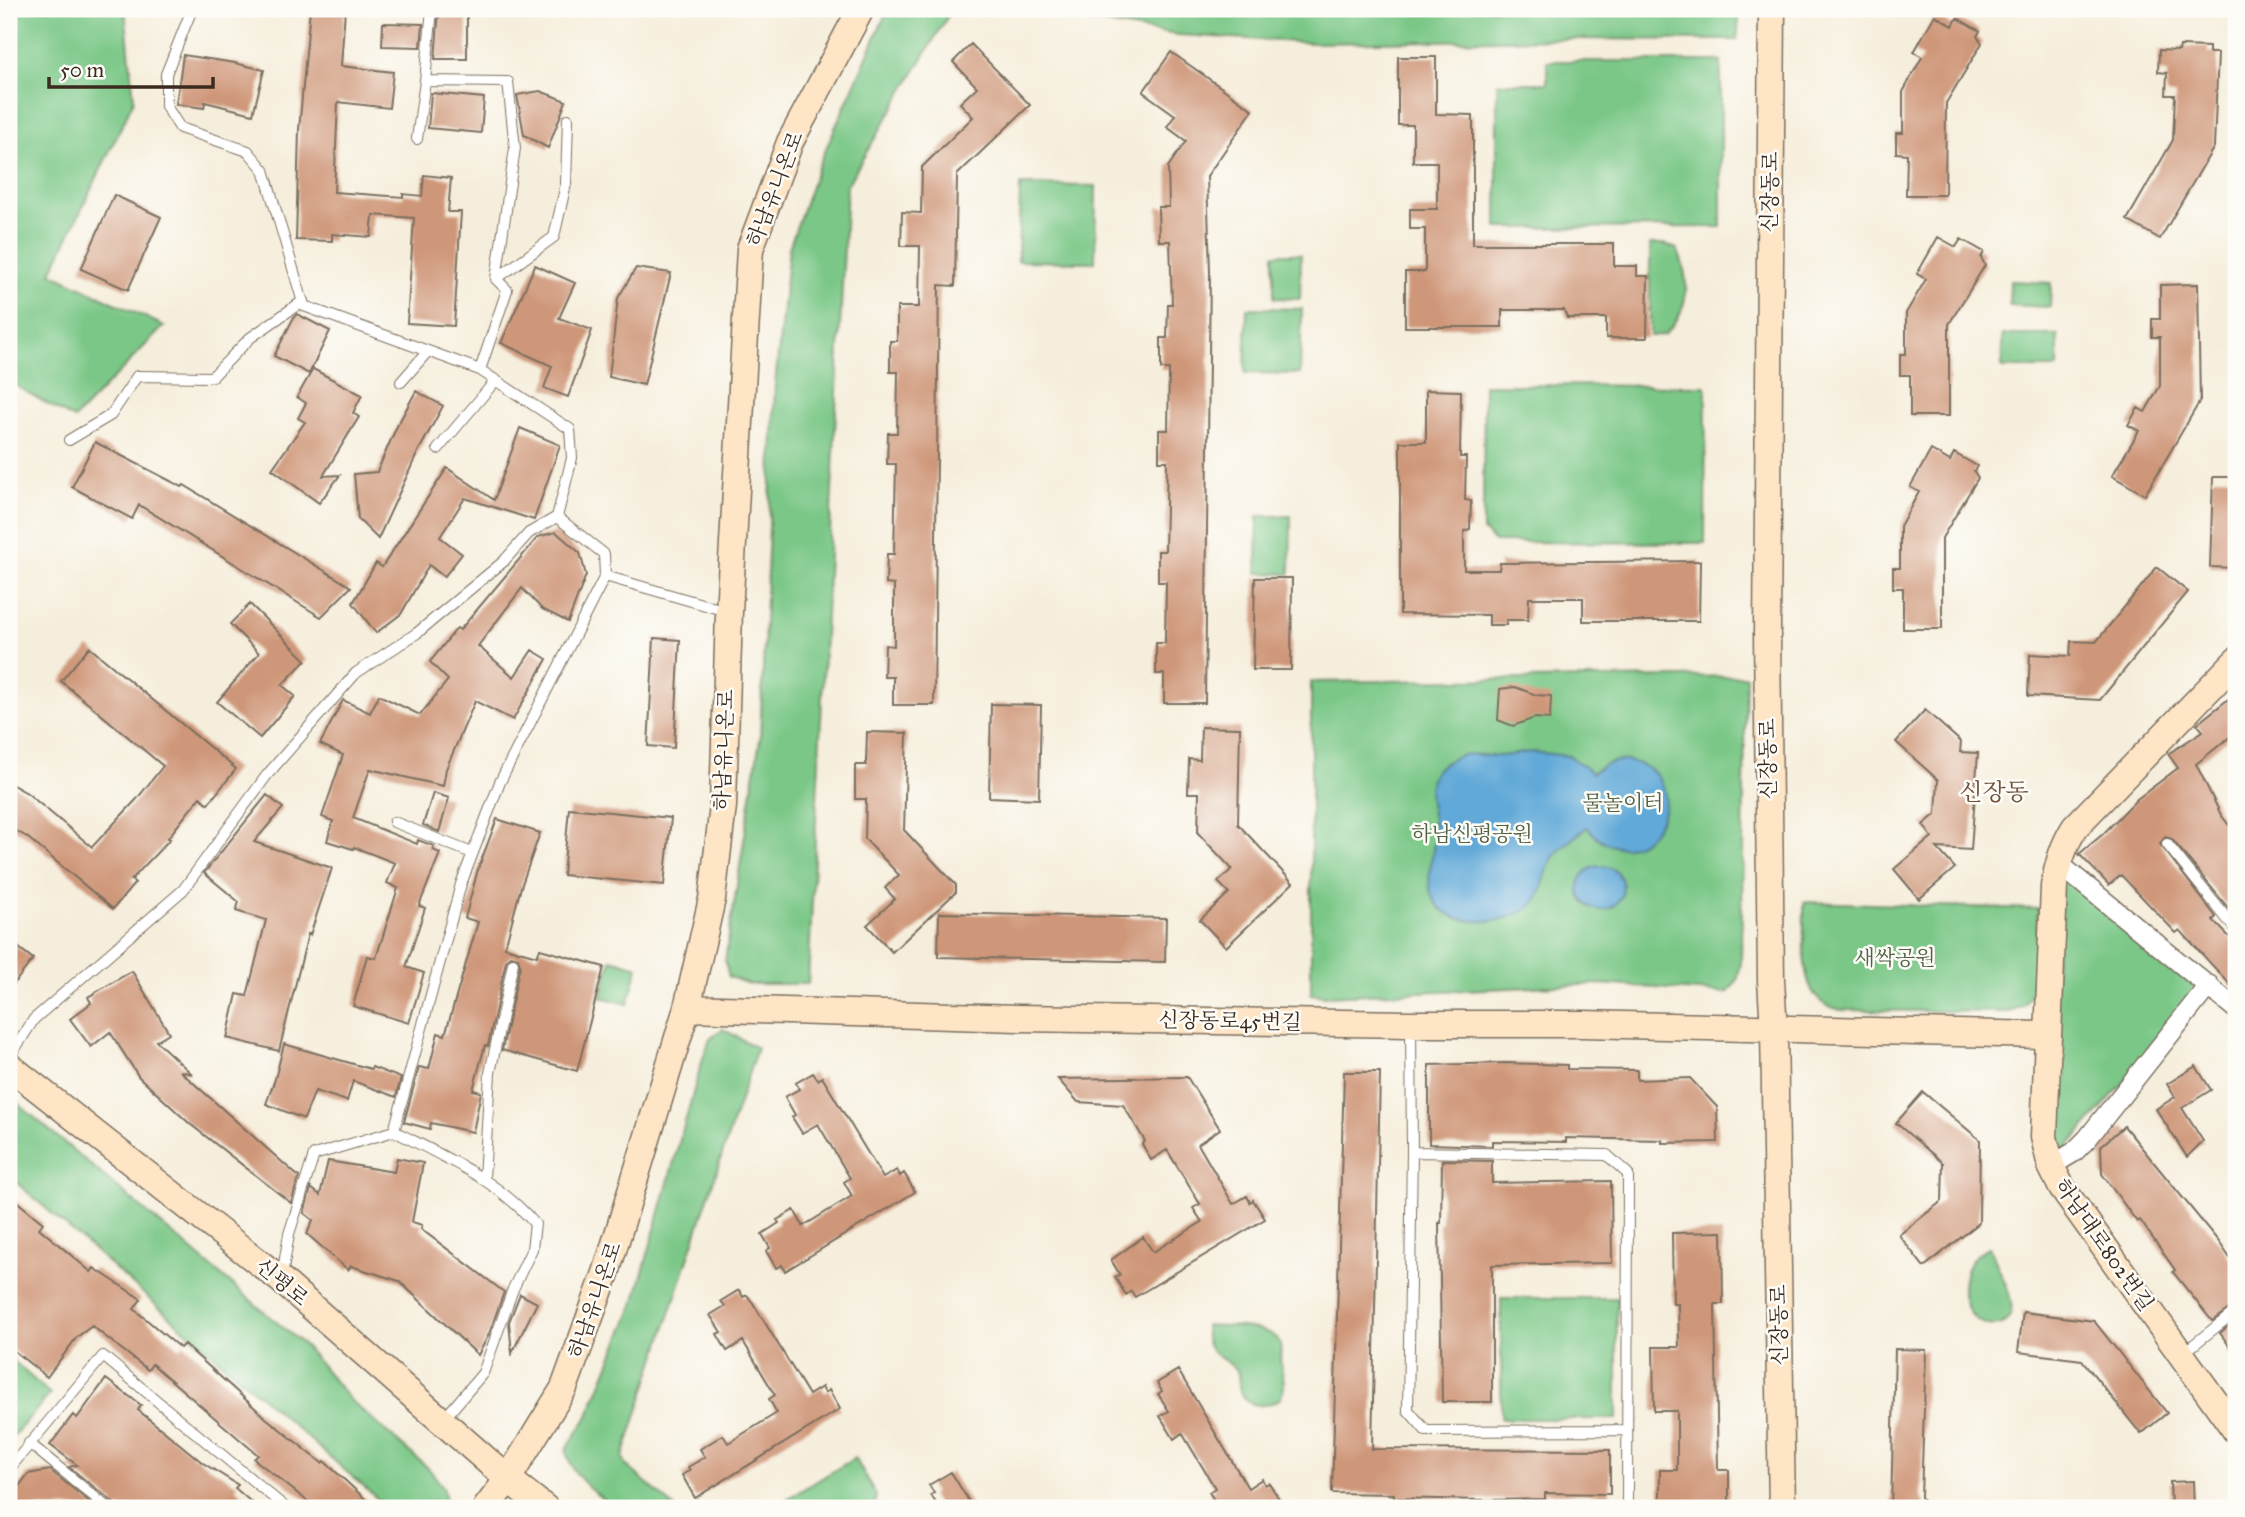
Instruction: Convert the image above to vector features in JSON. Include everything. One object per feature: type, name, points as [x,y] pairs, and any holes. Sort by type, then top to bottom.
[{"type":"main road","name":"하남유니온로","points":[[486,1508],[508,1479],[564,1388],[606,1273],[687,1008],[712,900],[723,806],[729,612],[750,249],[790,142],[861,9]]},
{"type":"main road","name":"신장동로","points":[[1772,9],[1767,633],[1782,1508]]},
{"type":"main road","name":"하남대로802번길","points":[[2236,661],[2075,827],[2065,844],[2054,886],[2044,1137],[2051,1166],[2062,1188],[2236,1431]]},
{"type":"main road","name":"신장동로45번길","points":[[687,1008],[1018,1018],[1582,1024],[1774,1030]]},
{"type":"main road","points":[[1774,1030],[2047,1035]]},
{"type":"main road","name":"신평로","points":[[9,1066],[281,1280],[508,1479],[545,1508]]},
{"type":"street","points":[[2058,863],[2236,1009]]},
{"type":"street","points":[[2051,1166],[2074,1152],[2087,1139],[2209,985]]},
{"type":"lane","points":[[9,1058],[34,1019],[184,890],[267,775],[356,673],[417,633],[503,562],[529,533],[557,517],[572,458],[570,429],[481,370],[304,306],[264,170],[248,151],[180,128],[166,106],[166,74],[192,9]]},
{"type":"lane","points":[[417,139],[432,9]]},
{"type":"lane","points":[[425,81],[508,82],[515,148],[496,279]]},
{"type":"lane","points":[[496,279],[554,237],[566,184],[568,119]]},
{"type":"lane","points":[[481,370],[507,290],[496,279]]},
{"type":"lane","points":[[69,440],[111,415],[137,376],[212,377],[250,338],[303,300]]},
{"type":"lane","points":[[401,382],[428,351]]},
{"type":"lane","points":[[438,449],[496,380]]},
{"type":"lane","points":[[394,1130],[461,884],[472,853],[500,782],[606,576],[604,554],[557,517]]},
{"type":"lane","points":[[606,576],[729,612]]},
{"type":"lane","points":[[394,822],[472,853]]},
{"type":"lane","points":[[2166,844],[2233,919],[2236,930]]},
{"type":"lane","points":[[484,1178],[490,1073],[513,963]]},
{"type":"lane","points":[[1411,1024],[1408,1410],[1426,1431],[1627,1430]]},
{"type":"lane","points":[[281,1280],[289,1234],[314,1155],[394,1130],[484,1178],[523,1210],[535,1224],[532,1250],[513,1289],[483,1373],[442,1421]]},
{"type":"lane","points":[[1412,1152],[1607,1155],[1629,1174],[1627,1508]]},
{"type":"lane","points":[[2181,1354],[2236,1311]]},
{"type":"lane","points":[[9,1469],[103,1356],[286,1508]]},
{"type":"lane","points":[[30,1443],[108,1508]]},
{"type":"green space","points":[[9,9],[125,9],[134,100],[51,273],[164,326],[74,419],[9,382]]},
{"type":"green space","points":[[888,9],[952,9],[847,185],[808,984],[749,984],[729,977],[725,961],[760,739],[775,385],[789,248],[819,164]]},
{"type":"green space","points":[[1010,9],[1740,9],[1737,40],[1563,39],[1315,43],[1178,35]]},
{"type":"green space","points":[[1547,61],[1721,61],[1721,227],[1497,228],[1497,83],[1547,83]]},
{"type":"green space","points":[[1020,185],[1096,186],[1095,262],[1018,261]]},
{"type":"green space","points":[[1650,244],[1664,244],[1677,249],[1685,272],[1686,295],[1683,305],[1673,326],[1664,335],[1650,336]]},
{"type":"green space","points":[[1274,254],[1301,254],[1300,299],[1274,298]]},
{"type":"green space","points":[[2010,281],[2051,283],[2050,307],[2009,305]]},
{"type":"green space","points":[[1247,308],[1302,309],[1300,374],[1245,373]]},
{"type":"green space","points":[[2002,335],[2058,335],[2058,368],[2002,368]]},
{"type":"green space","points":[[1484,385],[1706,386],[1705,543],[1495,542],[1483,531]]},
{"type":"green space","points":[[1258,516],[1291,516],[1290,574],[1257,573]]},
{"type":"green space","name":"하남신평공원","points":[[1746,676],[1741,963],[1737,981],[1727,993],[1600,984],[1325,996],[1311,994],[1311,682]]},
{"type":"green space","points":[[2058,863],[2209,985],[2051,1166]]},
{"type":"green space","name":"새싹공원","points":[[1804,902],[2038,909],[2033,990],[2025,1004],[2009,1012],[1840,1010],[1828,1006],[1815,996],[1806,972]]},
{"type":"green space","points":[[611,959],[638,967],[628,1004],[601,997]]},
{"type":"green space","points":[[723,1029],[757,1048],[623,1457],[626,1465],[675,1508],[613,1508],[577,1475],[566,1449],[587,1418],[634,1304],[702,1061],[710,1039]]},
{"type":"green space","points":[[9,1096],[306,1347],[349,1399],[429,1469],[443,1487],[446,1500],[443,1508],[388,1508],[9,1176]]},
{"type":"green space","points":[[1989,1247],[2010,1297],[2011,1312],[2006,1321],[1997,1325],[1976,1319],[1967,1309],[1963,1294],[1965,1274],[1971,1261]]},
{"type":"green space","points":[[1501,1298],[1617,1298],[1617,1419],[1501,1419]]},
{"type":"green space","points":[[1205,1325],[1259,1330],[1276,1338],[1281,1347],[1280,1363],[1284,1382],[1280,1398],[1270,1404],[1259,1405],[1244,1398],[1237,1370],[1210,1349]]},
{"type":"green space","points":[[9,1357],[50,1394],[9,1441]]},
{"type":"green space","points":[[855,1458],[876,1495],[875,1508],[784,1508],[787,1499]]},
{"type":"water","name":"물놀이터","points":[[1532,752],[1570,756],[1592,773],[1616,761],[1632,762],[1653,772],[1664,788],[1665,807],[1658,825],[1645,840],[1628,847],[1608,844],[1587,827],[1552,859],[1535,902],[1519,914],[1489,921],[1474,921],[1446,912],[1436,903],[1429,882],[1435,835],[1429,798],[1432,776],[1440,766],[1462,755],[1500,756]]},
{"type":"water","points":[[1601,866],[1616,873],[1623,888],[1616,903],[1601,910],[1586,903],[1579,888],[1586,873]]},
{"type":"building","points":[[310,9],[345,9],[341,66],[393,72],[389,108],[338,102],[334,192],[422,196],[424,175],[451,178],[448,212],[461,212],[454,326],[407,323],[414,218],[373,215],[371,237],[332,234],[332,241],[296,240],[299,130]]},
{"type":"building","points":[[439,11],[467,11],[467,59],[435,59]]},
{"type":"building","points":[[1935,15],[1953,26],[1957,18],[1980,31],[1977,36],[1982,43],[1946,103],[1945,195],[1906,195],[1907,154],[1896,153],[1896,133],[1903,133],[1903,92],[1922,57],[1914,52]]},
{"type":"building","points":[[383,23],[423,24],[421,47],[382,46]]},
{"type":"building","points":[[971,44],[1030,105],[957,175],[955,286],[939,285],[934,705],[893,705],[893,677],[884,677],[885,645],[894,646],[894,585],[886,584],[887,554],[894,554],[896,464],[887,464],[888,433],[897,433],[898,372],[890,372],[890,341],[897,341],[897,307],[919,307],[920,246],[901,246],[902,212],[921,213],[922,167],[973,117],[960,103],[977,87],[953,62]]},
{"type":"building","points":[[2180,46],[2209,47],[2209,53],[2218,53],[2214,147],[2160,239],[2127,220],[2173,140],[2175,95],[2166,95],[2167,73],[2158,72],[2159,50],[2179,51]]},
{"type":"building","points":[[1171,52],[1253,110],[1207,176],[1210,272],[1205,703],[1164,703],[1164,674],[1156,674],[1156,643],[1165,643],[1166,582],[1158,582],[1158,551],[1165,551],[1167,461],[1159,461],[1159,430],[1168,430],[1169,369],[1161,369],[1161,338],[1167,338],[1168,304],[1172,304],[1170,241],[1159,241],[1158,207],[1169,207],[1168,167],[1186,141],[1167,127],[1175,115],[1143,92]]},
{"type":"building","points":[[183,55],[264,70],[253,114],[205,102],[204,108],[176,104]]},
{"type":"building","points":[[1398,57],[1436,57],[1436,114],[1473,115],[1473,244],[1614,244],[1614,266],[1637,266],[1637,276],[1648,276],[1647,338],[1606,338],[1606,318],[1567,318],[1564,310],[1502,310],[1502,327],[1405,327],[1405,272],[1425,272],[1425,229],[1410,229],[1410,209],[1437,209],[1437,162],[1413,162],[1413,125],[1398,125]]},
{"type":"building","points":[[540,91],[566,101],[548,148],[524,135],[517,95]]},
{"type":"building","points":[[431,93],[484,98],[481,133],[428,128]]},
{"type":"building","points":[[114,195],[161,217],[128,290],[81,269]]},
{"type":"building","points":[[1938,237],[1956,247],[1961,239],[1984,252],[1981,258],[1985,265],[1949,324],[1949,416],[1910,416],[1910,375],[1900,375],[1900,354],[1906,354],[1906,313],[1926,279],[1917,274]]},
{"type":"building","points":[[535,265],[575,283],[559,318],[592,330],[568,397],[544,388],[552,366],[501,343]]},
{"type":"building","points":[[636,268],[671,273],[644,385],[609,377],[618,298]]},
{"type":"building","points":[[2198,284],[2200,401],[2145,495],[2112,476],[2139,431],[2128,425],[2138,408],[2145,412],[2160,386],[2160,337],[2152,337],[2152,319],[2160,319],[2160,285]]},
{"type":"building","points":[[297,314],[330,331],[309,374],[274,356]]},
{"type":"building","points":[[313,369],[362,395],[353,413],[359,417],[323,476],[340,475],[319,503],[272,469],[305,422],[298,418],[306,403],[297,397]]},
{"type":"building","points":[[1426,390],[1461,391],[1460,457],[1466,457],[1465,500],[1471,501],[1470,529],[1464,531],[1464,570],[1499,570],[1500,563],[1700,561],[1699,621],[1583,621],[1583,598],[1529,598],[1528,620],[1506,620],[1506,625],[1489,625],[1489,615],[1400,614],[1400,442],[1426,442]]},
{"type":"building","points":[[416,391],[443,406],[418,452],[378,539],[358,519],[354,474],[377,472]]},
{"type":"building","points":[[520,428],[560,445],[534,520],[465,498],[440,537],[462,554],[444,577],[429,565],[401,614],[376,633],[353,603],[376,563],[382,567],[447,468],[494,500]]},
{"type":"building","points":[[95,442],[182,487],[184,485],[351,587],[321,617],[139,505],[132,519],[72,487]]},
{"type":"building","points":[[1931,450],[1950,461],[1954,453],[1977,466],[1974,471],[1978,478],[1942,538],[1942,629],[1903,629],[1903,588],[1893,588],[1893,568],[1900,568],[1900,526],[1919,492],[1910,487]]},
{"type":"building","points":[[2213,477],[2236,477],[2236,568],[2210,567]]},
{"type":"building","points":[[556,532],[580,553],[586,575],[568,622],[542,609],[522,588],[478,646],[514,677],[532,650],[547,659],[513,720],[475,701],[446,769],[443,786],[370,769],[353,818],[417,844],[418,840],[434,846],[433,850],[440,853],[419,906],[425,908],[406,967],[424,973],[409,1023],[353,1006],[367,956],[376,958],[398,888],[387,883],[395,863],[354,847],[353,849],[327,841],[333,821],[322,817],[343,755],[320,744],[343,700],[370,713],[379,695],[420,715],[448,680],[430,662],[538,537]]},
{"type":"building","points":[[2157,567],[2188,592],[2100,700],[2028,696],[2030,654],[2070,656],[2071,641],[2096,642]]},
{"type":"building","points":[[1255,578],[1292,578],[1291,670],[1253,670]]},
{"type":"building","points":[[250,604],[306,660],[282,685],[295,696],[260,738],[217,702],[259,653],[230,624]]},
{"type":"building","points":[[654,638],[680,640],[674,748],[648,746]]},
{"type":"building","points":[[89,647],[236,769],[208,804],[200,797],[168,838],[170,839],[131,880],[135,883],[113,909],[27,837],[9,827],[9,783],[27,793],[92,847],[136,800],[163,766],[61,681]]},
{"type":"building","points":[[1515,687],[1536,695],[1551,696],[1550,719],[1535,718],[1513,726],[1498,720],[1500,689]]},
{"type":"building","points":[[2236,693],[2236,732],[2196,764],[2221,815],[2236,834],[2236,902],[2228,908],[2172,839],[2165,837],[2160,844],[2216,917],[2213,920],[2236,944],[2236,991],[2180,930],[2176,933],[2121,875],[2109,885],[2079,854],[2137,799],[2178,768],[2168,754],[2203,731],[2197,724]]},
{"type":"building","points":[[991,704],[1041,705],[1039,799],[989,797]]},
{"type":"building","points":[[1925,710],[1961,742],[1960,752],[1978,753],[1971,850],[1937,848],[1955,868],[1919,899],[1894,869],[1932,837],[1923,825],[1936,814],[1938,780],[1896,742]]},
{"type":"building","points":[[1201,727],[1240,728],[1238,824],[1293,883],[1226,947],[1200,920],[1229,893],[1218,882],[1232,869],[1198,833],[1199,793],[1188,793],[1189,759],[1200,760]]},
{"type":"building","points":[[867,732],[907,733],[904,830],[956,885],[956,892],[892,952],[867,925],[895,899],[885,888],[899,875],[865,839],[866,799],[855,799],[855,765],[866,765]]},
{"type":"building","points":[[433,793],[449,798],[439,832],[423,825]]},
{"type":"building","points":[[267,795],[283,808],[254,842],[332,868],[310,935],[308,934],[279,1051],[227,1038],[237,994],[247,996],[266,920],[236,911],[239,902],[204,873]]},
{"type":"building","points":[[569,808],[671,818],[664,885],[563,875]]},
{"type":"building","points":[[497,819],[540,833],[521,887],[505,947],[537,956],[540,949],[604,967],[577,1071],[502,1050],[520,965],[518,958],[511,956],[506,961],[488,1046],[485,1045],[473,1090],[481,1092],[473,1132],[431,1123],[430,1129],[404,1122],[419,1067],[429,1069],[438,1033],[445,1035],[478,922],[465,918],[478,869]]},
{"type":"building","points":[[939,913],[1166,918],[1165,962],[938,957]]},
{"type":"building","points":[[9,940],[33,959],[9,990]]},
{"type":"building","points":[[132,971],[169,1033],[156,1041],[192,1074],[180,1071],[299,1177],[291,1203],[190,1124],[139,1077],[110,1032],[91,1047],[70,1019],[91,1003],[88,997]]},
{"type":"building","points":[[284,1044],[371,1069],[372,1067],[401,1078],[396,1097],[353,1081],[347,1101],[315,1091],[304,1119],[266,1104]]},
{"type":"building","points":[[1429,1065],[1567,1065],[1567,1069],[1637,1070],[1637,1080],[1690,1078],[1717,1107],[1718,1142],[1662,1143],[1662,1140],[1566,1138],[1566,1142],[1492,1141],[1492,1146],[1429,1144]]},
{"type":"building","points":[[2196,1066],[2211,1090],[2182,1108],[2203,1141],[2187,1157],[2156,1109],[2175,1097],[2167,1084]]},
{"type":"building","points":[[1344,1072],[1380,1072],[1372,1449],[1610,1450],[1610,1494],[1545,1493],[1545,1499],[1485,1500],[1394,1498],[1394,1494],[1332,1493]]},
{"type":"building","points":[[813,1073],[818,1080],[822,1077],[883,1178],[897,1170],[900,1176],[904,1173],[915,1192],[785,1271],[782,1265],[776,1268],[766,1251],[770,1248],[762,1234],[779,1223],[777,1220],[794,1210],[803,1226],[852,1196],[844,1182],[850,1178],[818,1124],[802,1133],[792,1117],[795,1115],[785,1097],[799,1089],[796,1083]]},
{"type":"building","points":[[1187,1077],[1220,1129],[1198,1144],[1233,1204],[1247,1196],[1250,1202],[1253,1200],[1265,1219],[1135,1297],[1131,1291],[1126,1295],[1115,1277],[1120,1275],[1111,1260],[1143,1237],[1153,1252],[1202,1222],[1193,1208],[1200,1204],[1167,1150],[1151,1160],[1142,1144],[1145,1141],[1123,1105],[1078,1102],[1058,1079]]},
{"type":"building","points":[[1923,1092],[1980,1140],[1979,1223],[1924,1267],[1899,1235],[1942,1201],[1943,1163],[1896,1123]]},
{"type":"building","points":[[2124,1126],[2219,1242],[2236,1267],[2236,1304],[2212,1321],[2173,1272],[2175,1270],[2140,1220],[2137,1222],[2102,1174],[2101,1146]]},
{"type":"building","points":[[397,1158],[423,1163],[412,1222],[422,1225],[421,1229],[504,1292],[489,1334],[478,1355],[399,1281],[351,1266],[348,1270],[307,1234],[313,1220],[304,1213],[311,1188],[320,1195],[328,1161],[394,1172]]},
{"type":"building","points":[[1442,1160],[1492,1161],[1492,1183],[1611,1181],[1612,1263],[1492,1265],[1492,1402],[1442,1402],[1439,1223]]},
{"type":"building","points":[[9,1195],[43,1223],[39,1228],[91,1272],[94,1268],[141,1299],[134,1309],[180,1348],[184,1344],[266,1418],[322,1463],[324,1461],[375,1508],[316,1508],[254,1459],[258,1455],[152,1364],[148,1370],[92,1326],[77,1337],[47,1377],[9,1347]]},
{"type":"building","points":[[1722,1232],[1723,1304],[1715,1304],[1718,1470],[1729,1470],[1729,1508],[1660,1508],[1660,1470],[1677,1470],[1677,1411],[1654,1411],[1653,1347],[1679,1347],[1678,1304],[1673,1304],[1672,1233]]},
{"type":"building","points":[[739,1290],[743,1297],[747,1295],[753,1303],[809,1395],[822,1387],[825,1393],[829,1390],[840,1409],[695,1498],[682,1475],[690,1470],[688,1467],[705,1457],[700,1449],[723,1435],[728,1443],[777,1413],[769,1399],[775,1395],[743,1341],[727,1351],[717,1334],[721,1332],[710,1315],[725,1306],[721,1301]]},
{"type":"building","points":[[520,1294],[537,1303],[512,1353],[509,1322]]},
{"type":"building","points":[[2023,1312],[2094,1321],[2167,1413],[2141,1434],[2082,1360],[2018,1352]]},
{"type":"building","points":[[2236,1320],[2236,1355],[2220,1333]]},
{"type":"building","points":[[1895,1349],[1926,1350],[1921,1497],[1927,1508],[1891,1508]]},
{"type":"building","points":[[1178,1370],[1248,1488],[1262,1479],[1265,1485],[1269,1483],[1281,1502],[1270,1508],[1219,1508],[1209,1492],[1215,1488],[1182,1433],[1174,1439],[1160,1416],[1169,1411],[1158,1394],[1162,1391],[1157,1383]]},
{"type":"building","points":[[106,1379],[141,1405],[138,1410],[203,1463],[238,1485],[235,1488],[258,1508],[115,1508],[113,1502],[69,1467],[77,1465],[50,1445],[73,1415],[77,1418]]},
{"type":"building","points":[[50,1470],[97,1508],[9,1508],[9,1500],[28,1474]]},
{"type":"building","points":[[951,1472],[973,1508],[939,1508],[931,1495],[934,1493],[929,1485]]},
{"type":"building","points":[[2193,1481],[2194,1508],[2171,1508],[2170,1482]]},
{"type":"district","name":"신장동","points":[[1994,792]]}]
